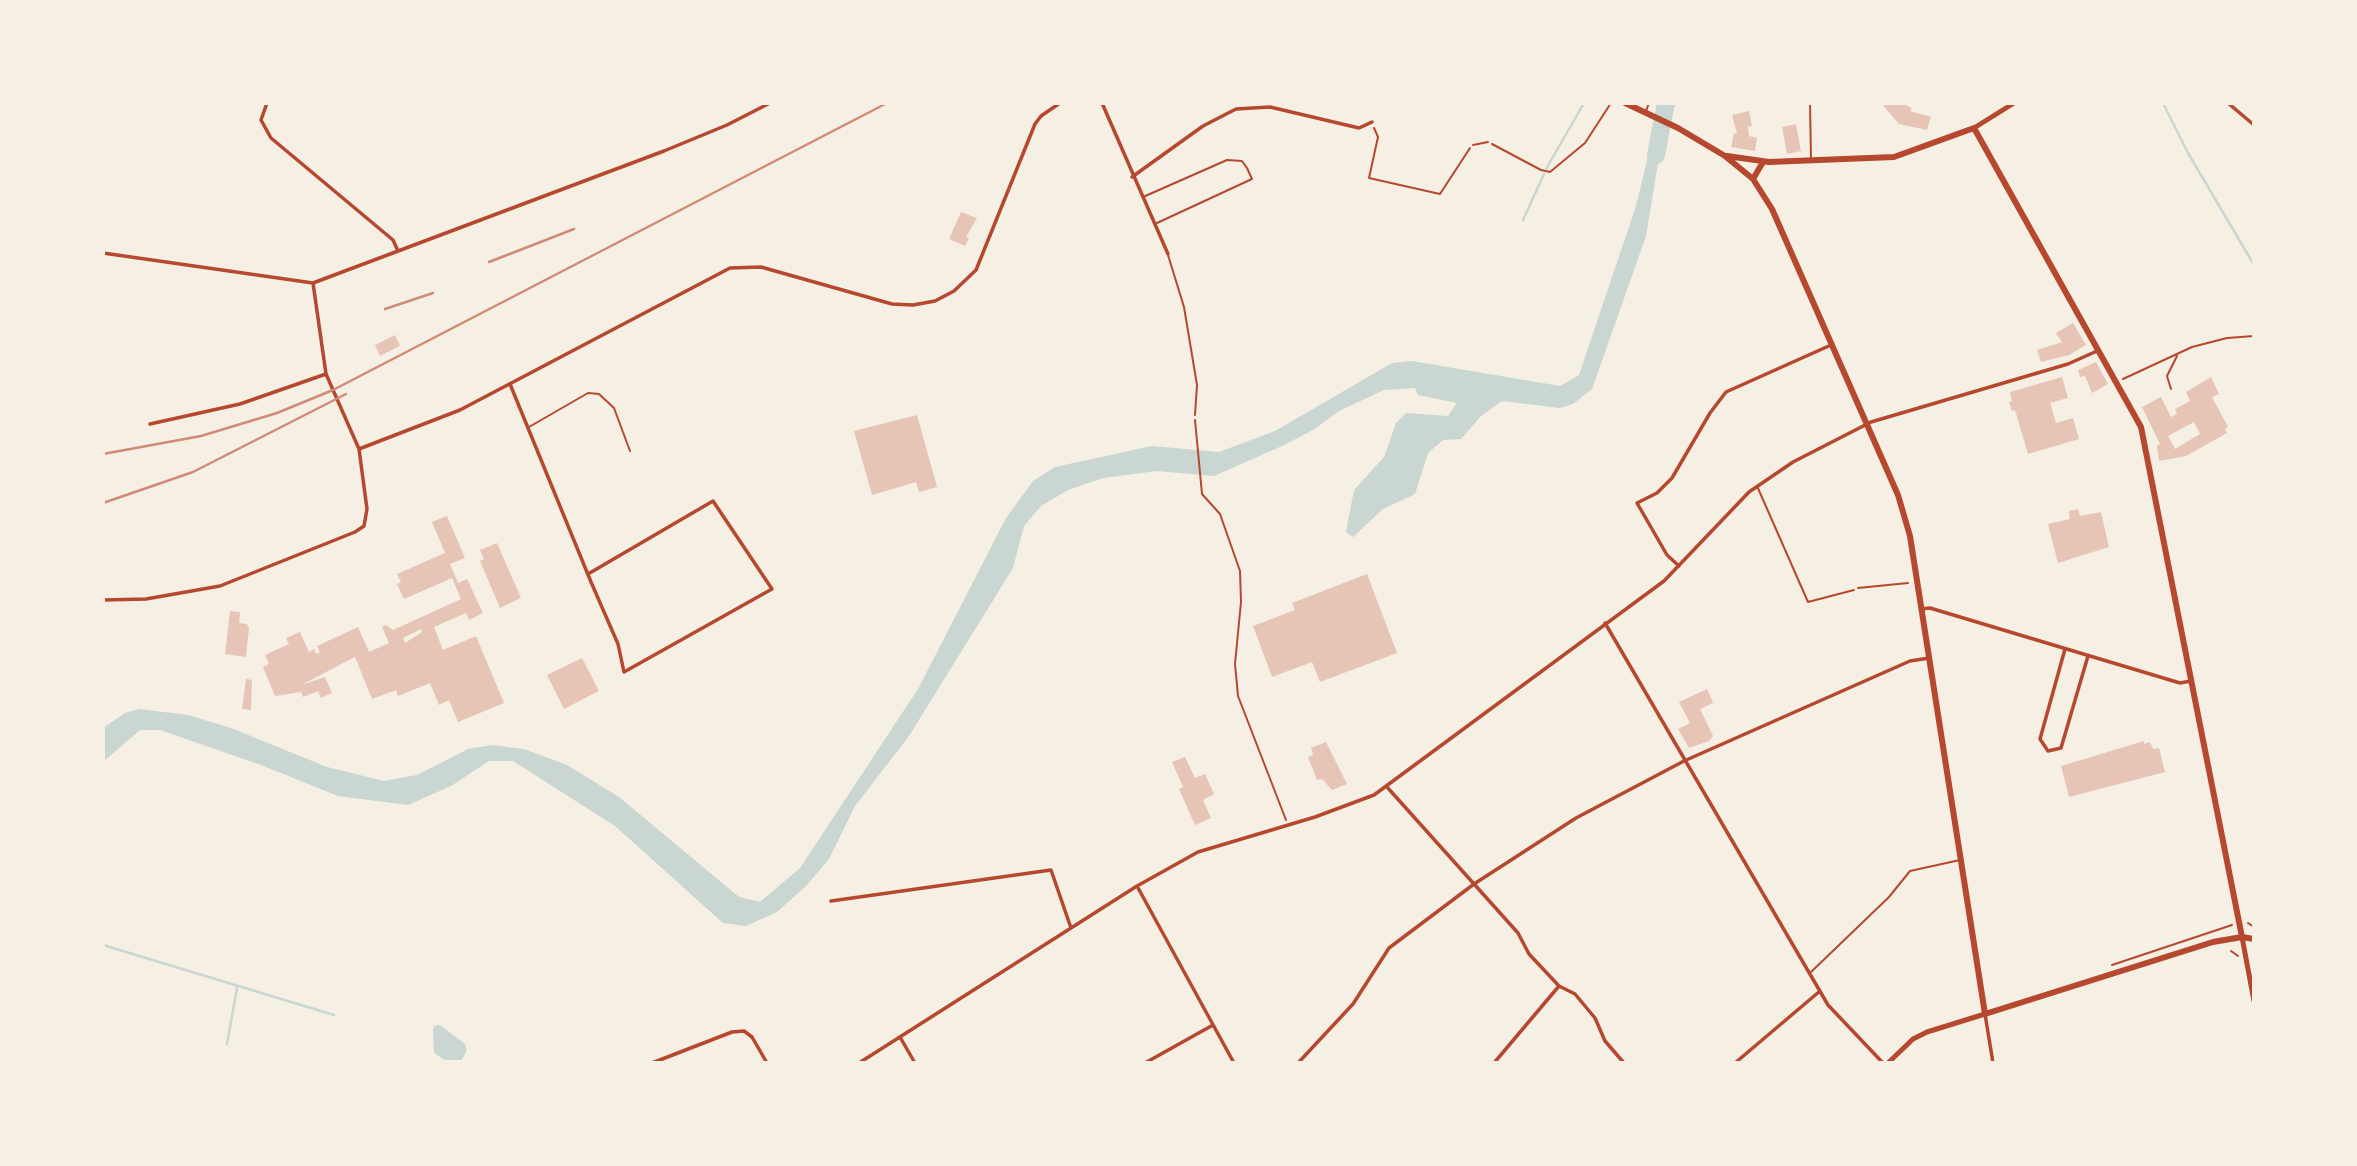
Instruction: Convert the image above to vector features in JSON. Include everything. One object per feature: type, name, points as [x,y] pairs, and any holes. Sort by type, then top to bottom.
[{"type":"main road","points":[[1625,103],[1669,123],[1725,156],[1753,179],[1772,209],[1903,509],[1985,1014]]},
{"type":"main road","points":[[1725,156],[1763,162],[1903,156],[1974,128],[2014,103]]},
{"type":"main road","points":[[1974,128],[2118,382],[2144,438],[2254,1001]]},
{"type":"main road","points":[[1753,179],[1763,162]]},
{"type":"main road","points":[[1885,1063],[1913,1039],[1927,1032],[2213,942],[2242,937],[2254,939]]},
{"type":"street","points":[[267,103],[261,120],[271,138],[393,240],[398,251]]},
{"type":"street","points":[[103,253],[313,284],[664,151],[727,125],[770,103]]},
{"type":"street","points":[[359,449],[460,410],[717,272],[740,266],[761,267],[892,304],[913,305],[935,301],[954,291],[976,270],[1035,124],[1041,116],[1060,103]]},
{"type":"street","points":[[1102,103],[1132,177],[1168,254]]},
{"type":"street","points":[[2228,103],[2254,125]]},
{"type":"street","points":[[1132,177],[1203,126],[1236,109],[1270,107],[1359,128],[1372,122]]},
{"type":"street","points":[[103,600],[146,599],[220,586],[355,532],[368,518],[359,449],[326,374],[313,284]]},
{"type":"street","points":[[1679,566],[1667,555],[1637,503],[1657,493],[1672,478],[1726,392],[1830,345]]},
{"type":"street","points":[[859,1063],[1137,886],[1198,852],[1361,802],[1387,787],[1587,641],[1605,623],[1664,581],[1757,485],[1804,456],[1866,425],[2068,364],[2099,350]]},
{"type":"street","points":[[150,424],[240,404],[326,374]]},
{"type":"street","points":[[510,384],[588,574],[618,645],[624,672],[772,589],[713,501],[588,574]]},
{"type":"street","points":[[1920,609],[1930,608],[2180,683],[2191,681]]},
{"type":"street","points":[[1605,623],[1836,1017],[1885,1063]]},
{"type":"street","points":[[2065,649],[2040,739],[2048,751],[2061,748],[2089,656]]},
{"type":"street","points":[[1298,1063],[1353,1004],[1389,948],[1474,884],[1576,818],[1684,761],[1910,662],[1928,658]]},
{"type":"street","points":[[1387,787],[1518,933],[1529,954],[1559,986],[1575,994],[1595,1018],[1605,1041],[1624,1063]]},
{"type":"street","points":[[831,901],[1051,870],[1071,928]]},
{"type":"street","points":[[1137,886],[1234,1063]]},
{"type":"street","points":[[1494,1063],[1559,986]]},
{"type":"street","points":[[1735,1063],[1820,991]]},
{"type":"street","points":[[1985,1014],[1993,1063]]},
{"type":"street","points":[[1145,1063],[1213,1025]]},
{"type":"street","points":[[652,1063],[732,1032],[744,1031],[752,1037],[767,1063]]},
{"type":"street","points":[[900,1037],[915,1063]]},
{"type":"lane","points":[[1649,103],[1649,114]]},
{"type":"lane","points":[[1810,103],[1811,160]]},
{"type":"lane","points":[[1473,145],[1488,142]]},
{"type":"lane","points":[[1142,198],[1227,160],[1242,161],[1247,167],[1252,179],[1154,224]]},
{"type":"lane","points":[[1168,254],[1184,307],[1198,385],[1195,415]]},
{"type":"lane","points":[[528,428],[588,393],[599,394],[614,408],[630,451]]},
{"type":"lane","points":[[1757,485],[1808,602],[1854,590]]},
{"type":"lane","points":[[1810,973],[1878,907],[1913,868],[1961,859]]},
{"type":"path","points":[[1488,142],[1541,170],[1550,172],[1585,143],[1611,104]]},
{"type":"path","points":[[1372,122],[1378,137],[1369,178],[1440,194],[1473,145]]},
{"type":"path","points":[[2118,382],[2205,343],[2254,336]]},
{"type":"path","points":[[2171,389],[2167,376],[2177,355]]},
{"type":"path","points":[[1196,425],[1202,494],[1220,514],[1240,571],[1241,602],[1235,664],[1241,709],[1287,824]]},
{"type":"path","points":[[1854,590],[1916,582]]},
{"type":"path","points":[[2247,923],[2254,927]]},
{"type":"path","points":[[2108,967],[2232,925]]},
{"type":"path","points":[[2231,951],[2236,956]]},
{"type":"shaded area","points":[[1655,128],[1663,133],[1646,236],[1592,389],[1573,404],[1560,408],[1502,401],[1481,416],[1461,439],[1443,440],[1428,453],[1415,494],[1383,509],[1353,537],[1346,532],[1354,490],[1384,457],[1396,423],[1406,413],[1448,416],[1457,403],[1418,395],[1415,388],[1384,390],[1339,411],[1313,430],[1282,446],[1214,476],[1157,471],[1103,478],[1068,490],[1041,506],[1024,526],[1013,568],[909,736],[855,806],[829,859],[806,886],[777,912],[746,926],[723,923],[615,826],[513,761],[489,761],[451,786],[408,805],[338,796],[261,765],[160,730],[140,730],[103,762],[103,728],[125,713],[139,709],[188,715],[231,728],[327,767],[384,781],[417,775],[468,749],[492,745],[524,749],[567,765],[619,797],[739,897],[760,902],[800,868],[918,689],[1006,518],[1033,481],[1055,467],[1152,446],[1219,452],[1275,431],[1392,363],[1412,361],[1560,386],[1579,375],[1636,206]]},
{"type":"shaded area","points":[[440,1025],[465,1044],[467,1050],[462,1060],[445,1060],[434,1053],[433,1030],[434,1026]]},
{"type":"building","points":[[1881,103],[1901,103],[1912,108],[1910,111],[1931,117],[1927,130],[1899,124]]},
{"type":"building","points":[[1749,111],[1752,126],[1748,127],[1749,136],[1757,138],[1755,151],[1731,147],[1734,133],[1737,134],[1732,115]]},
{"type":"building","points":[[1796,124],[1801,151],[1787,154],[1782,127]]},
{"type":"building","points":[[961,212],[977,218],[966,237],[969,238],[965,246],[949,239]]},
{"type":"building","points":[[2073,323],[2086,345],[2069,355],[2041,362],[2037,350],[2062,342],[2056,333]]},
{"type":"building","points":[[395,335],[400,346],[380,356],[375,345]]},
{"type":"building","points":[[2096,362],[2108,384],[2092,393],[2085,376],[2080,377],[2078,370]]},
{"type":"building","points":[[2062,377],[2068,398],[2050,403],[2056,423],[2073,418],[2079,439],[2028,454],[2015,410],[2012,411],[2009,402],[2012,401],[2010,392]]},
{"type":"building","points":[[2211,377],[2219,394],[2212,397],[2228,427],[2225,429],[2227,433],[2186,456],[2159,461],[2157,446],[2160,444],[2142,407],[2161,397],[2171,417],[2177,414],[2175,409],[2190,401],[2186,392]],"holes":[[[2194,422],[2200,434],[2175,449],[2168,436]]]},
{"type":"building","points":[[917,415],[937,487],[919,492],[916,482],[872,495],[854,431]]},
{"type":"building","points":[[2078,509],[2080,516],[2101,512],[2109,547],[2058,563],[2048,524],[2070,519],[2069,511]]},
{"type":"building","points":[[447,516],[465,558],[450,564],[458,583],[467,579],[483,613],[469,620],[466,613],[434,627],[443,650],[476,636],[504,703],[458,722],[449,700],[439,705],[430,683],[398,696],[396,690],[372,699],[355,657],[301,685],[325,677],[332,693],[321,698],[318,691],[303,697],[301,692],[275,696],[263,667],[269,664],[265,655],[289,644],[286,638],[300,632],[309,652],[314,649],[316,654],[320,652],[317,646],[358,627],[369,652],[389,643],[382,627],[386,625],[393,630],[461,599],[452,578],[404,599],[397,584],[401,582],[397,574],[445,553],[432,522]],"holes":[[[421,629],[422,632],[405,643],[403,638]]]},
{"type":"building","points":[[497,543],[521,598],[500,608],[480,561],[484,559],[480,550]]},
{"type":"building","points":[[1367,574],[1397,653],[1320,682],[1312,662],[1272,677],[1253,626],[1295,610],[1292,603]]},
{"type":"building","points":[[230,611],[240,612],[239,623],[247,624],[249,628],[246,657],[225,654]]},
{"type":"building","points":[[582,658],[599,691],[564,709],[547,675]]},
{"type":"building","points":[[246,679],[252,680],[251,710],[242,709]]},
{"type":"building","points":[[1707,689],[1713,703],[1700,709],[1713,736],[1709,741],[1689,748],[1678,729],[1690,723],[1679,702]]},
{"type":"building","points":[[2144,741],[2144,744],[2150,742],[2153,749],[2159,748],[2165,772],[2069,797],[2061,766]]},
{"type":"building","points":[[1326,742],[1347,784],[1332,790],[1322,779],[1317,780],[1308,757],[1313,755],[1311,748]]},
{"type":"building","points":[[1185,757],[1195,778],[1205,774],[1214,794],[1203,800],[1211,818],[1195,825],[1179,789],[1183,787],[1172,762]]},
{"type":"waterway","points":[[1546,169],[1584,103]]},
{"type":"waterway","points":[[1656,155],[1666,103]]},
{"type":"waterway","points":[[2163,103],[2188,153],[2254,265]]},
{"type":"waterway","points":[[1523,220],[1544,174]]},
{"type":"waterway","points":[[103,945],[334,1015]]},
{"type":"waterway","points":[[227,1044],[237,988]]},
{"type":"railway","points":[[103,454],[201,436],[277,413],[333,390],[887,103]]},
{"type":"railway","points":[[489,262],[574,229]]},
{"type":"railway","points":[[385,309],[433,293]]},
{"type":"railway","points":[[103,503],[193,472],[346,394]]}]
